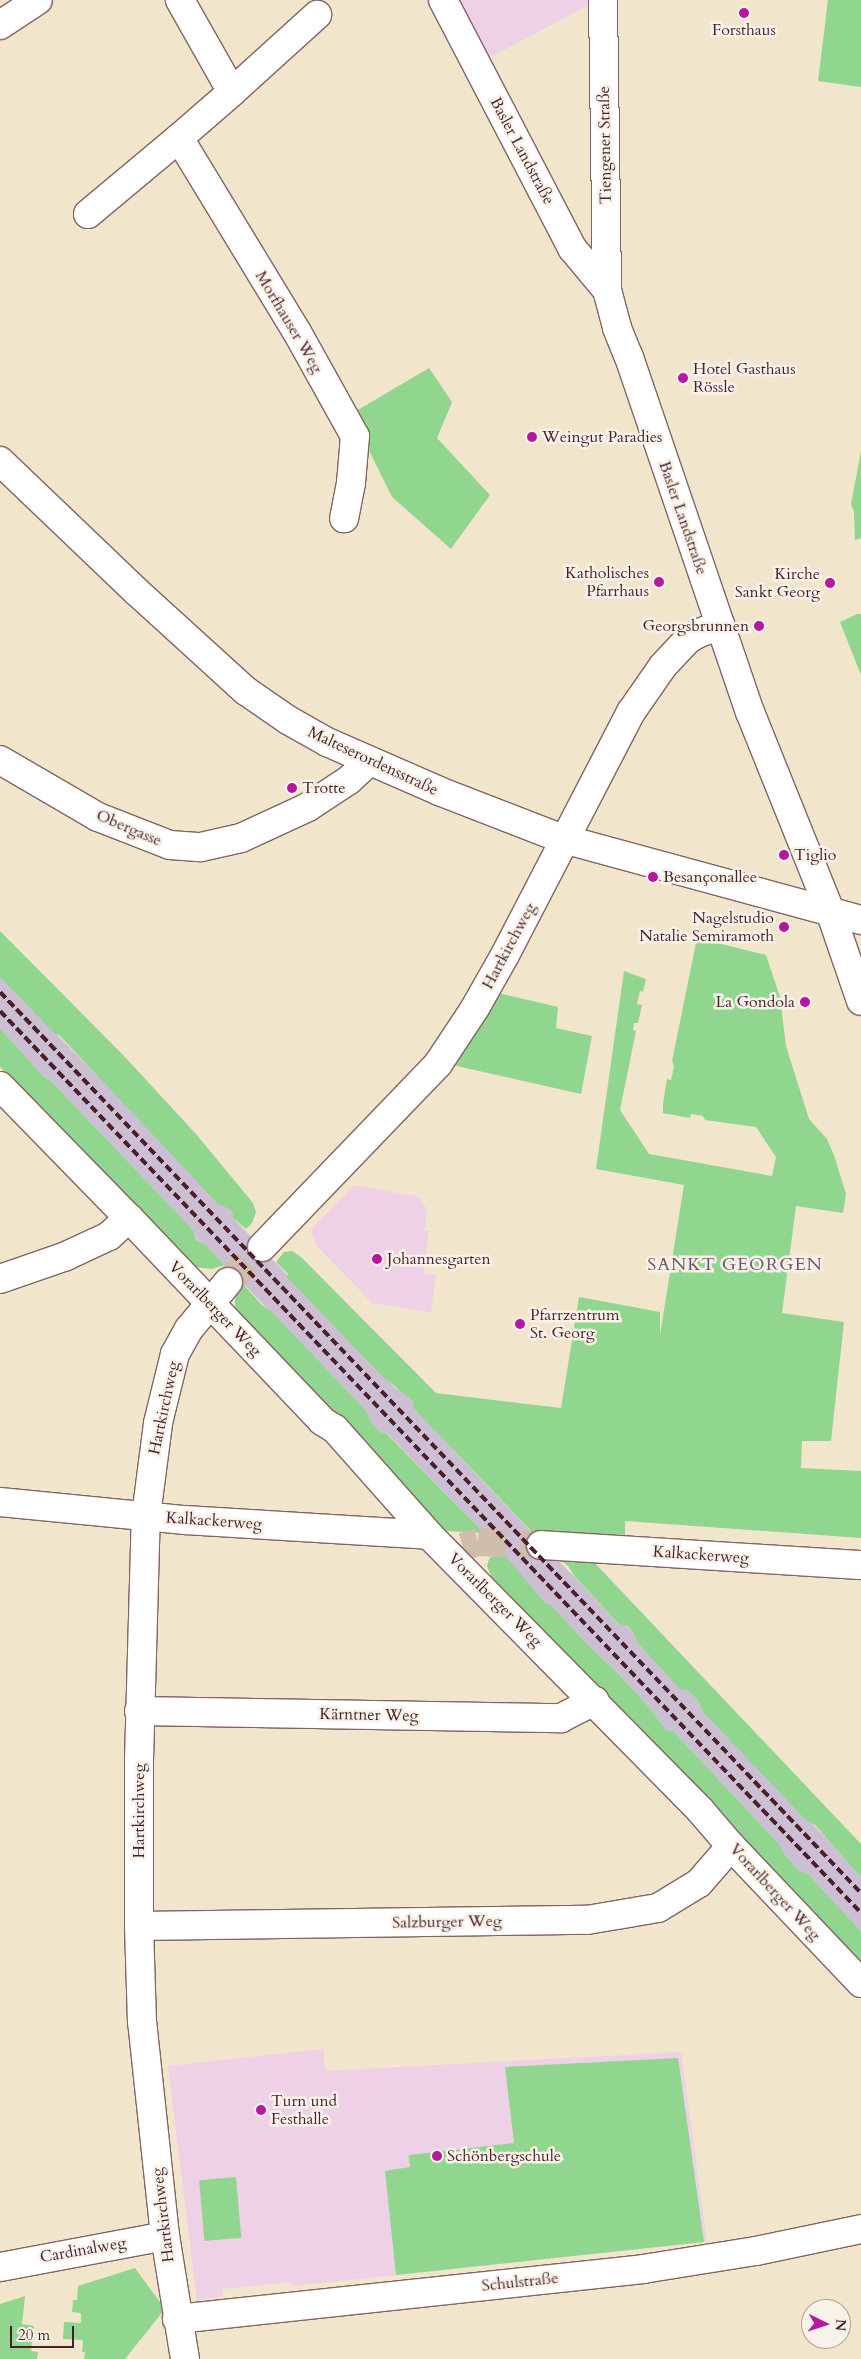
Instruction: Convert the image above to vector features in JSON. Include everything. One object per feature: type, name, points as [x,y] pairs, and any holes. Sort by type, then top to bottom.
[{"type":"street","points":[[0,25],[38,0]]},
{"type":"street","points":[[180,0],[232,92]]},
{"type":"street","name":"Basler Landstraße","points":[[443,0],[572,248],[607,290],[617,328],[629,357],[763,747],[830,911],[861,1001]]},
{"type":"street","name":"Tiengener Straße","points":[[603,0],[607,290]]},
{"type":"street","points":[[88,214],[232,92],[317,15]]},
{"type":"street","name":"Morfhauser Weg","points":[[179,138],[297,332],[355,436],[351,483],[344,518]]},
{"type":"street","name":"Malteserordensstraße","points":[[0,461],[129,584],[246,691],[288,720],[368,762],[563,839],[830,911]]},
{"type":"street","name":"Hartkirchweg","points":[[262,1246],[438,1064],[475,1008],[505,955],[563,839],[631,712],[649,685],[687,640],[699,633],[721,625]]},
{"type":"street","name":"Obergasse","points":[[0,760],[98,817],[170,846],[201,847],[242,838],[308,807],[349,780],[368,762]]},
{"type":"street","points":[[830,911],[861,920]]},
{"type":"street","name":"Vorarlberger Weg","points":[[0,1086],[129,1218],[322,1421],[335,1430],[429,1535],[595,1701],[700,1810],[731,1846],[861,1983]]},
{"type":"street","points":[[0,1279],[64,1257],[109,1236],[129,1218]]},
{"type":"street","name":"Hartkirchweg","points":[[185,2359],[177,2319],[166,2236],[142,2022],[139,1926],[140,1712],[146,1516],[158,1422],[175,1354],[189,1329],[228,1282]]},
{"type":"street","name":"Kalkackerweg","points":[[0,1502],[146,1516],[429,1535]]},
{"type":"street","name":"Kalkackerweg","points":[[541,1544],[861,1565]]},
{"type":"street","name":"Kärntner Weg","points":[[140,1712],[561,1718],[595,1701]]},
{"type":"street","name":"Salzburger Weg","points":[[139,1926],[587,1920],[658,1908],[699,1883],[731,1846]]},
{"type":"street","name":"Schulstraße","points":[[177,2319],[643,2269],[756,2251],[861,2229]]},
{"type":"street","name":"Cardinalweg","points":[[0,2267],[166,2236]]},
{"type":"shaded area","points":[[453,0],[593,0],[593,3],[485,60]]},
{"type":"shaded area","points":[[0,977],[233,1213],[233,1218],[395,1388],[403,1391],[414,1401],[414,1409],[620,1625],[626,1625],[635,1635],[637,1642],[680,1688],[688,1691],[699,1702],[702,1711],[830,1842],[861,1877],[861,1931],[807,1873],[799,1871],[783,1852],[781,1846],[673,1731],[666,1730],[652,1711],[618,1673],[593,1650],[551,1605],[545,1603],[484,1533],[387,1433],[380,1432],[370,1421],[368,1413],[206,1245],[195,1238],[194,1231],[50,1080],[44,1077],[0,1028]]},
{"type":"shaded area","name":"Johannesgarten","points":[[355,1185],[420,1197],[427,1210],[424,1231],[429,1231],[423,1273],[436,1275],[431,1312],[461,1317],[372,1303],[316,1245],[311,1229]]},
{"type":"shaded area","name":"Schönbergschule","points":[[323,2049],[326,2071],[681,2052],[707,2242],[292,2286],[291,2282],[222,2289],[223,2296],[197,2300],[168,2066]]},
{"type":"green space","points":[[828,0],[861,0],[861,87],[818,81]]},
{"type":"green space","points":[[429,368],[452,402],[437,438],[490,495],[451,549],[392,497],[351,414]]},
{"type":"green space","points":[[861,451],[861,538],[855,540],[854,512],[851,504]]},
{"type":"green space","points":[[861,614],[861,675],[840,622]]},
{"type":"green space","points":[[0,931],[125,1057],[196,1134],[253,1203],[256,1212],[252,1223],[246,1229],[233,1218],[233,1213],[228,1208],[219,1205],[60,1036],[54,1033],[0,977]]},
{"type":"green space","points":[[697,938],[766,955],[780,997],[786,1046],[809,1119],[827,1139],[846,1194],[843,1213],[796,1206],[782,1313],[844,1322],[831,1441],[802,1441],[801,1468],[861,1471],[861,1538],[625,1521],[625,1535],[550,1531],[533,1533],[414,1409],[413,1401],[382,1376],[287,1277],[288,1274],[276,1262],[284,1252],[292,1251],[301,1257],[436,1393],[561,1408],[579,1297],[660,1312],[660,1335],[684,1185],[596,1169],[624,971],[646,979],[643,992],[640,991],[637,1004],[642,1005],[638,1023],[634,1023],[633,1030],[636,1031],[620,1110],[649,1154],[772,1176],[776,1157],[756,1127],[705,1120],[703,1116],[691,1114],[690,1118],[663,1113],[667,1079],[671,1080],[674,1066],[672,1061]]},
{"type":"green space","points":[[498,993],[558,1007],[556,1028],[592,1036],[581,1094],[448,1064]]},
{"type":"green space","points":[[0,1028],[44,1077],[50,1080],[194,1231],[195,1239],[206,1245],[225,1265],[212,1269],[195,1267],[0,1067]]},
{"type":"green space","points":[[243,1284],[368,1413],[370,1421],[380,1432],[386,1433],[484,1533],[446,1531],[440,1528],[241,1318],[235,1305],[235,1298]]},
{"type":"green space","points":[[495,1554],[504,1554],[545,1603],[551,1605],[593,1650],[618,1673],[652,1711],[666,1730],[673,1731],[781,1846],[783,1852],[799,1871],[807,1873],[861,1931],[861,1965],[492,1578],[487,1566],[489,1559]]},
{"type":"green space","points":[[555,1556],[590,1558],[861,1844],[861,1877],[815,1825],[807,1821],[702,1711],[699,1702],[688,1691],[680,1689],[637,1642],[635,1635],[627,1625],[620,1625],[574,1576],[568,1566]]},
{"type":"green space","points":[[678,2058],[704,2242],[396,2275],[385,2171],[410,2167],[409,2155],[514,2143],[505,2067]]},
{"type":"green space","points":[[236,2177],[241,2238],[204,2241],[199,2180]]},
{"type":"green space","points":[[135,2268],[165,2309],[125,2359],[84,2359],[85,2352],[82,2352],[83,2340],[63,2339],[64,2322],[81,2323],[81,2313],[72,2312],[73,2300],[77,2300],[78,2286]]},
{"type":"green space","points":[[25,2296],[22,2324],[34,2326],[31,2351],[38,2352],[37,2359],[0,2359],[0,2304]]},
{"type":"tunnel","points":[[228,1282],[262,1247]]},
{"type":"tunnel","points":[[453,1559],[463,1547],[478,1542],[541,1545]]},
{"type":"railway","points":[[0,992],[861,1893]]},
{"type":"railway","points":[[0,1011],[861,1913]]},
{"type":"place","name":"Forsthaus","points":[[744,13]]},
{"type":"place","name":"Hotel Gasthaus Rössle","points":[[683,378]]},
{"type":"place","name":"Weingut Paradies","points":[[532,437]]},
{"type":"place","name":"Katholisches Pfarrhaus","points":[[659,582]]},
{"type":"place","name":"Kirche Sankt Georg","points":[[830,583]]},
{"type":"place","name":"Georgsbrunnen","points":[[759,626]]},
{"type":"place","name":"Trotte","points":[[292,788]]},
{"type":"place","name":"Tiglio","points":[[784,855]]},
{"type":"place","name":"Besançonallee","points":[[653,877]]},
{"type":"place","name":"Nagelstudio Natalie Semiramoth","points":[[784,927]]},
{"type":"place","name":"La Gondola","points":[[805,1002]]},
{"type":"place","name":"Johannesgarten","points":[[377,1259]]},
{"type":"place","name":"Pfarrzentrum St. Georg","points":[[520,1324]]},
{"type":"place","name":"Turn und Festhalle","points":[[261,2110]]},
{"type":"place","name":"Schönbergschule","points":[[437,2156]]},
{"type":"district","name":"SANKT GEORGEN","points":[[735,1265]]}]
